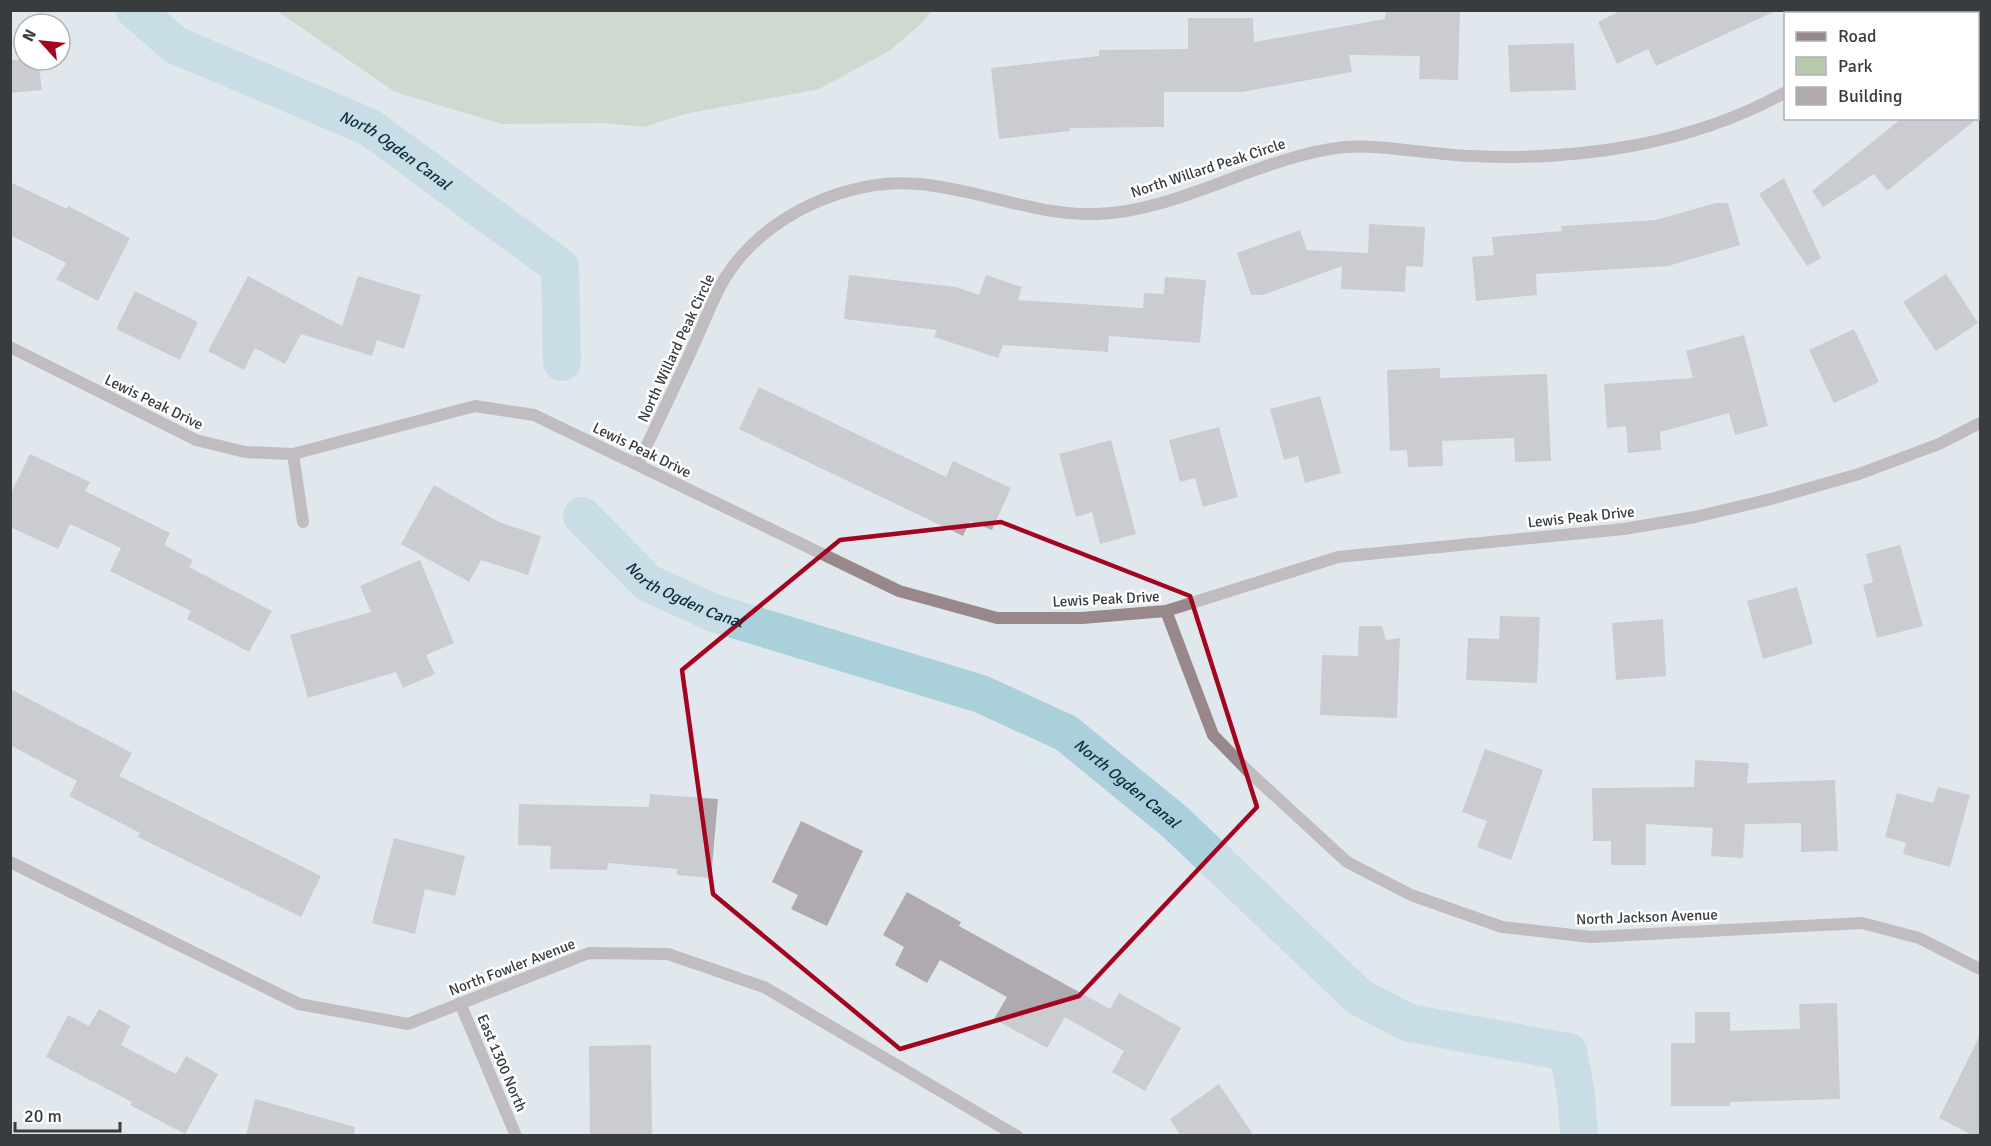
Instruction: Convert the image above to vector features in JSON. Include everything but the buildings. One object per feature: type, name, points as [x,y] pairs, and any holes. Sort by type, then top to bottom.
[{"type":"street","name":"North Willard Peak Circle","points":[[638,464],[726,276],[764,233],[813,202],[865,186],[918,184],[1056,212],[1097,214],[1151,205],[1289,157],[1348,147],[1468,156],[1535,158],[1628,146],[1701,129],[1784,92]]},
{"type":"street","name":"Lewis Peak Drive","points":[[10,347],[196,440],[246,452],[293,454],[475,406],[534,415],[899,591],[997,618],[1082,618],[1166,611],[1338,557],[1624,529],[1717,512],[1859,474],[1939,444],[1980,423]]},
{"type":"street","points":[[293,454],[303,522]]},
{"type":"street","name":"North Jackson Avenue","points":[[1166,611],[1213,735],[1248,771],[1347,862],[1411,896],[1502,927],[1591,937],[1862,922],[1919,938],[1980,969]]},
{"type":"street","name":"North Fowler Avenue","points":[[10,862],[299,1004],[408,1024],[589,953],[668,954],[764,987],[1017,1136]]},
{"type":"street","name":"East 1300 North","points":[[460,1003],[516,1136]]},
{"type":"highlighted area","points":[[1001,522],[1190,596],[1257,807],[1079,996],[900,1049],[713,894],[682,670],[840,540]]},
{"type":"green space","points":[[277,11],[932,11],[921,24],[889,51],[819,89],[685,114],[644,127],[604,123],[502,124],[395,92]]},
{"type":"waterway","name":"North Ogden Canal","points":[[135,10],[175,45],[369,127],[560,267],[562,362]]},
{"type":"waterway","name":"North Ogden Canal","points":[[582,516],[648,583],[714,613],[981,694],[1066,733],[1175,822],[1359,997],[1409,1023],[1568,1052],[1576,1094],[1579,1136]]}]
